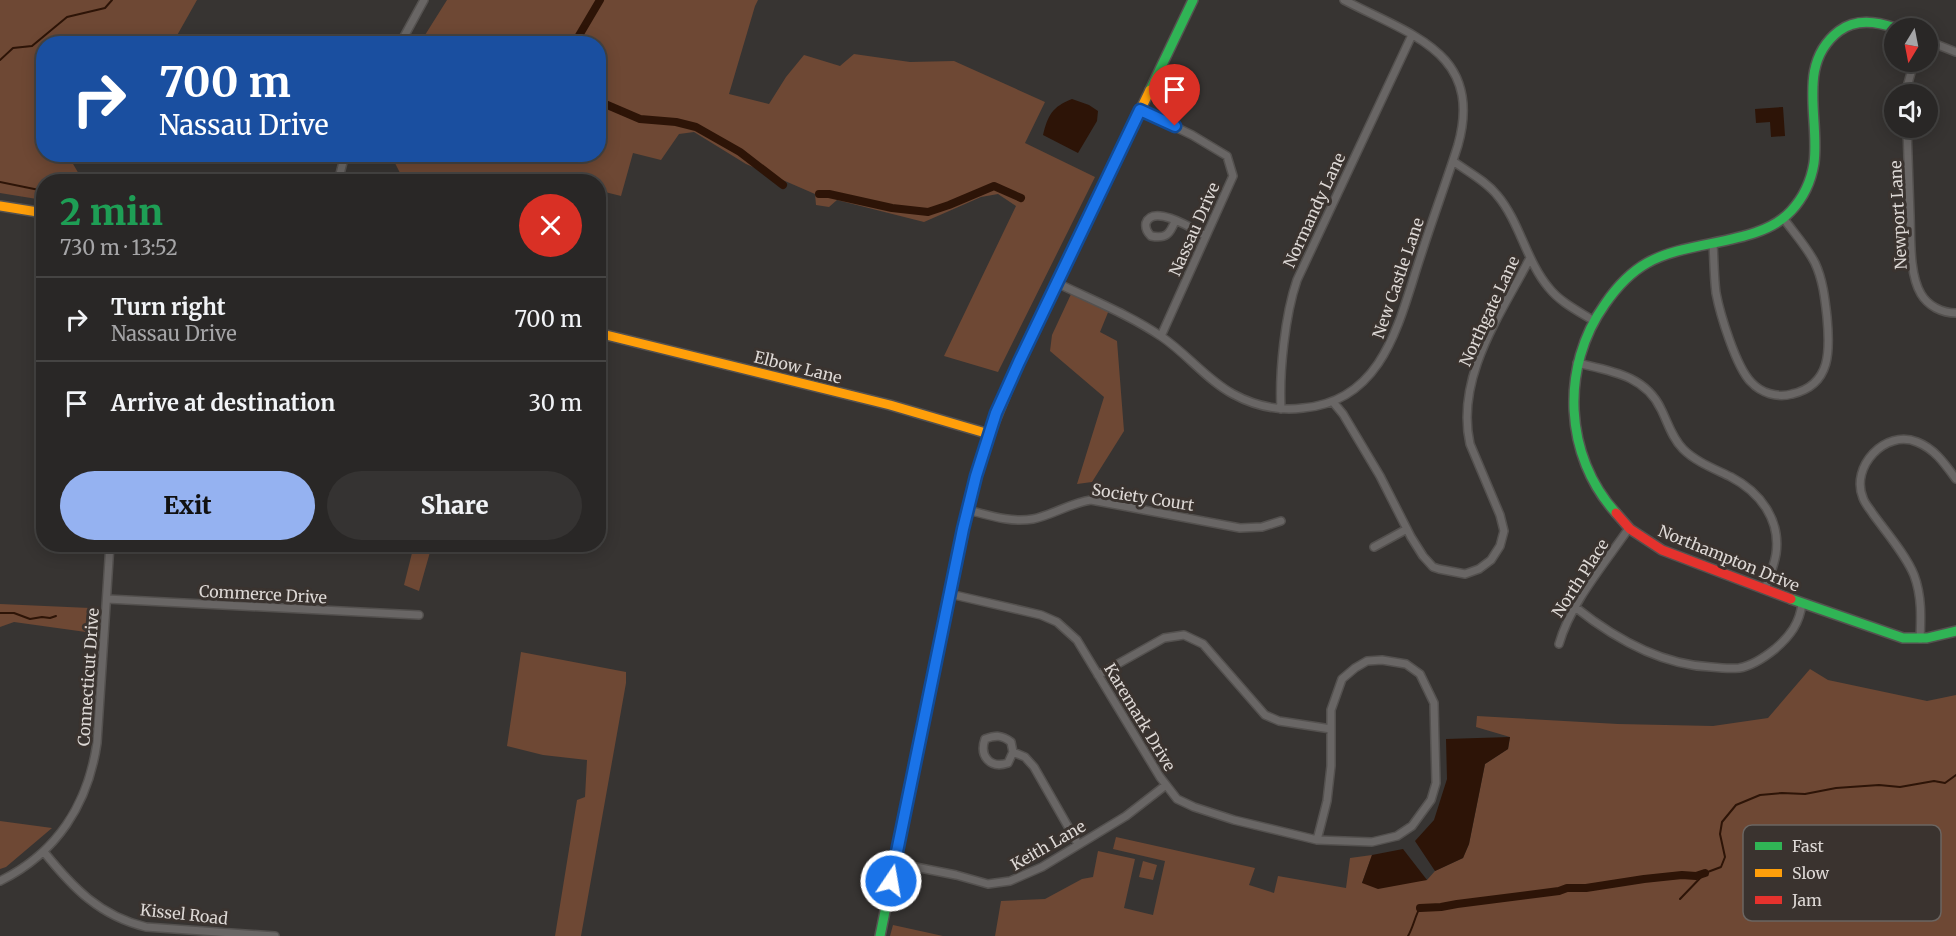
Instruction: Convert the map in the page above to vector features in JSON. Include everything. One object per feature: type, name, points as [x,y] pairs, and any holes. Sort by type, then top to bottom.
[{"type":"street","points":[[404,36],[424,0]]},
{"type":"street","points":[[880,936],[968,510],[989,434],[1019,362],[1193,0]]},
{"type":"street","name":"New Castle Lane","points":[[1057,283],[1161,336],[1229,392],[1250,402],[1281,409],[1306,408],[1334,402],[1348,394],[1365,379],[1380,361],[1392,340],[1453,161],[1461,135],[1464,114],[1459,82],[1442,56],[1412,34],[1344,0]]},
{"type":"street","name":"Northampton Drive","points":[[1884,24],[1874,22],[1851,24],[1832,35],[1819,53],[1813,81],[1816,147],[1813,169],[1802,199],[1784,219],[1753,232],[1666,254],[1645,264],[1619,286],[1594,321],[1584,342],[1573,384],[1572,410],[1578,446],[1599,492],[1613,511],[1639,537],[1660,549],[1902,638],[1931,638],[1956,631]]},
{"type":"street","name":"Normandy Lane","points":[[1281,409],[1280,390],[1286,334],[1291,298],[1297,280],[1412,34]]},
{"type":"street","points":[[1938,45],[1956,52]]},
{"type":"street","name":"Nassau Drive","points":[[1140,110],[1192,135],[1227,156],[1233,176],[1161,336]]},
{"type":"street","name":"Newport Lane","points":[[1907,138],[1915,277],[1921,294],[1933,306],[1948,313],[1956,313]]},
{"type":"street","name":"Northgate Lane","points":[[1334,402],[1380,476],[1419,550],[1433,567],[1465,574],[1479,569],[1491,560],[1500,546],[1503,531],[1500,515],[1473,454],[1468,435],[1468,397],[1482,350],[1530,258],[1517,228],[1498,196],[1453,161]]},
{"type":"street","points":[[0,206],[36,212]]},
{"type":"street","points":[[1713,243],[1718,301],[1735,353],[1745,374],[1755,386],[1768,393],[1784,396],[1799,392],[1813,384],[1826,365],[1829,351],[1828,328],[1823,288],[1816,265],[1784,219]]},
{"type":"street","points":[[1175,221],[1206,236]]},
{"type":"street","points":[[1530,258],[1553,293],[1594,321]]},
{"type":"street","name":"Elbow Lane","points":[[606,335],[890,405],[989,434]]},
{"type":"street","points":[[1577,363],[1621,374],[1639,382],[1654,396],[1681,447],[1706,465],[1749,488],[1761,500],[1776,529],[1776,553],[1765,589]]},
{"type":"street","points":[[1920,639],[1917,584],[1911,569],[1863,498],[1862,476],[1867,462],[1876,450],[1889,441],[1905,438],[1921,444],[1936,454],[1956,479]]},
{"type":"street","name":"Society Court","points":[[968,510],[1000,518],[1026,520],[1091,500],[1240,528],[1262,527],[1281,521]]},
{"type":"street","name":"North Place","points":[[1559,644],[1563,627],[1575,606],[1629,528]]},
{"type":"street","points":[[1374,547],[1407,529]]},
{"type":"street","name":"Connecticut Drive","points":[[0,881],[44,852],[61,834],[75,813],[85,791],[98,739],[110,552]]},
{"type":"street","name":"Karemark Drive","points":[[950,594],[1041,615],[1057,622],[1077,640],[1166,785],[1177,799],[1234,820],[1317,840],[1372,842],[1397,836],[1412,826],[1431,800],[1436,783],[1434,703],[1420,675],[1406,664],[1382,660],[1367,661],[1342,679],[1335,693],[1331,710],[1331,766],[1328,801],[1317,840]]},
{"type":"street","name":"Commerce Drive","points":[[107,599],[419,615]]},
{"type":"street","points":[[1575,606],[1592,620],[1650,653],[1699,667],[1739,668],[1769,654],[1785,641],[1799,620],[1802,603]]},
{"type":"street","points":[[1098,675],[1164,638],[1184,635],[1203,644],[1265,715],[1279,721],[1331,729]]},
{"type":"street","points":[[998,735],[1006,737],[1011,742],[1013,752],[1008,763],[1002,765],[985,758],[982,751],[986,739],[998,735]]},
{"type":"street","points":[[1013,752],[1025,757],[1034,767],[1078,844]]},
{"type":"street","name":"Keith Lane","points":[[895,863],[957,875],[988,884],[1002,883],[1026,875],[1126,816],[1166,785]]},
{"type":"street","name":"Kissel Road","points":[[44,852],[61,873],[85,896],[107,913],[125,921],[146,927],[275,936]]},
{"type":"shaded area","points":[[0,0],[197,0],[177,36],[36,36],[36,162],[72,162],[79,174],[36,174],[36,199],[0,193]]},
{"type":"shaded area","points":[[447,0],[758,0],[729,94],[769,104],[786,77],[804,55],[840,66],[854,54],[910,62],[954,61],[1045,102],[1025,143],[1095,177],[998,372],[944,356],[1016,206],[998,194],[981,197],[924,222],[837,200],[829,207],[816,205],[815,194],[746,164],[694,132],[679,134],[661,160],[633,153],[621,196],[606,192],[606,174],[402,174],[394,162],[606,162],[606,36],[424,36]]},
{"type":"shaded area","points":[[1072,99],[1098,111],[1097,121],[1078,153],[1043,135],[1052,112]]},
{"type":"shaded area","points":[[1783,107],[1785,136],[1771,137],[1770,122],[1756,123],[1755,109]]},
{"type":"shaded area","points":[[1072,292],[1109,310],[1100,332],[1117,341],[1124,431],[1092,482],[1077,484],[1104,397],[1050,351],[1052,335]]},
{"type":"shaded area","points":[[412,552],[430,552],[419,591],[404,585]]},
{"type":"shaded area","points":[[0,604],[90,608],[93,633],[14,622],[0,627]]},
{"type":"shaded area","points":[[521,652],[626,672],[626,683],[581,936],[555,936],[577,800],[585,797],[587,760],[543,755],[507,746]]},
{"type":"shaded area","points":[[1810,669],[1828,680],[1927,701],[1956,695],[1956,936],[995,936],[1001,901],[1045,899],[1082,879],[1093,877],[1098,851],[1135,859],[1124,908],[1153,915],[1165,861],[1113,849],[1116,837],[1255,868],[1249,885],[1274,893],[1278,876],[1346,888],[1350,858],[1372,855],[1362,883],[1427,880],[1435,871],[1463,858],[1469,844],[1485,764],[1508,749],[1510,737],[1476,727],[1477,716],[1618,724],[1713,726],[1768,718]]},
{"type":"shaded area","points":[[1510,737],[1508,749],[1485,764],[1469,844],[1463,858],[1435,871],[1415,841],[1434,820],[1447,779],[1446,739]]},
{"type":"shaded area","points":[[0,821],[52,828],[6,867],[0,869]]},
{"type":"shaded area","points":[[1403,849],[1427,880],[1378,889],[1362,883],[1372,855]]},
{"type":"shaded area","points":[[1143,861],[1157,865],[1153,880],[1139,877]]},
{"type":"shaded area","points":[[893,925],[943,936],[890,936]]},
{"type":"waterway","points":[[44,36],[67,17],[105,8],[112,0]]},
{"type":"waterway","points":[[579,36],[600,0]]},
{"type":"waterway","points":[[0,60],[13,48],[32,46],[36,43]]},
{"type":"waterway","points":[[606,104],[640,119],[676,122],[696,127],[740,152],[783,185]]},
{"type":"waterway","points":[[0,182],[36,189]]},
{"type":"waterway","points":[[819,194],[829,194],[892,208],[928,212],[994,186],[1021,198]]},
{"type":"waterway","points":[[0,613],[14,613],[30,619],[56,616]]},
{"type":"waterway","points":[[1680,899],[1705,873],[1721,867],[1725,857],[1720,834],[1722,822],[1736,805],[1760,795],[1805,794],[1836,788],[1879,785],[1900,787],[1934,781],[1945,783],[1956,775]]},
{"type":"waterway","points":[[1420,908],[1559,891],[1567,888],[1586,888],[1644,879],[1682,875],[1696,876],[1705,873]]},
{"type":"waterway","points":[[1408,936],[1420,908]]},
{"type":"traffic: fast","points":[[1150,90],[1193,0]]},
{"type":"traffic: fast","points":[[1616,513],[1599,490],[1586,465],[1578,438],[1574,411],[1575,383],[1580,355],[1590,329],[1614,292],[1647,263],[1664,255],[1761,231],[1791,211],[1803,195],[1813,170],[1815,146],[1813,92],[1818,59],[1826,44],[1846,27],[1859,22],[1884,25]]},
{"type":"traffic: fast","points":[[880,936],[963,529],[982,457]]},
{"type":"traffic: fast","points":[[1791,599],[1903,638],[1927,638],[1956,631]]},
{"type":"traffic: slow","points":[[982,457],[1019,362],[1150,90]]},
{"type":"traffic: slow","points":[[0,206],[36,212]]},
{"type":"traffic: slow","points":[[606,335],[890,405],[989,434]]},
{"type":"traffic: jam","points":[[1616,513],[1630,529],[1662,550],[1791,599]]},
{"type":"route","points":[[891,881],[963,529],[976,476],[996,413],[1140,110],[1175,126]]}]
